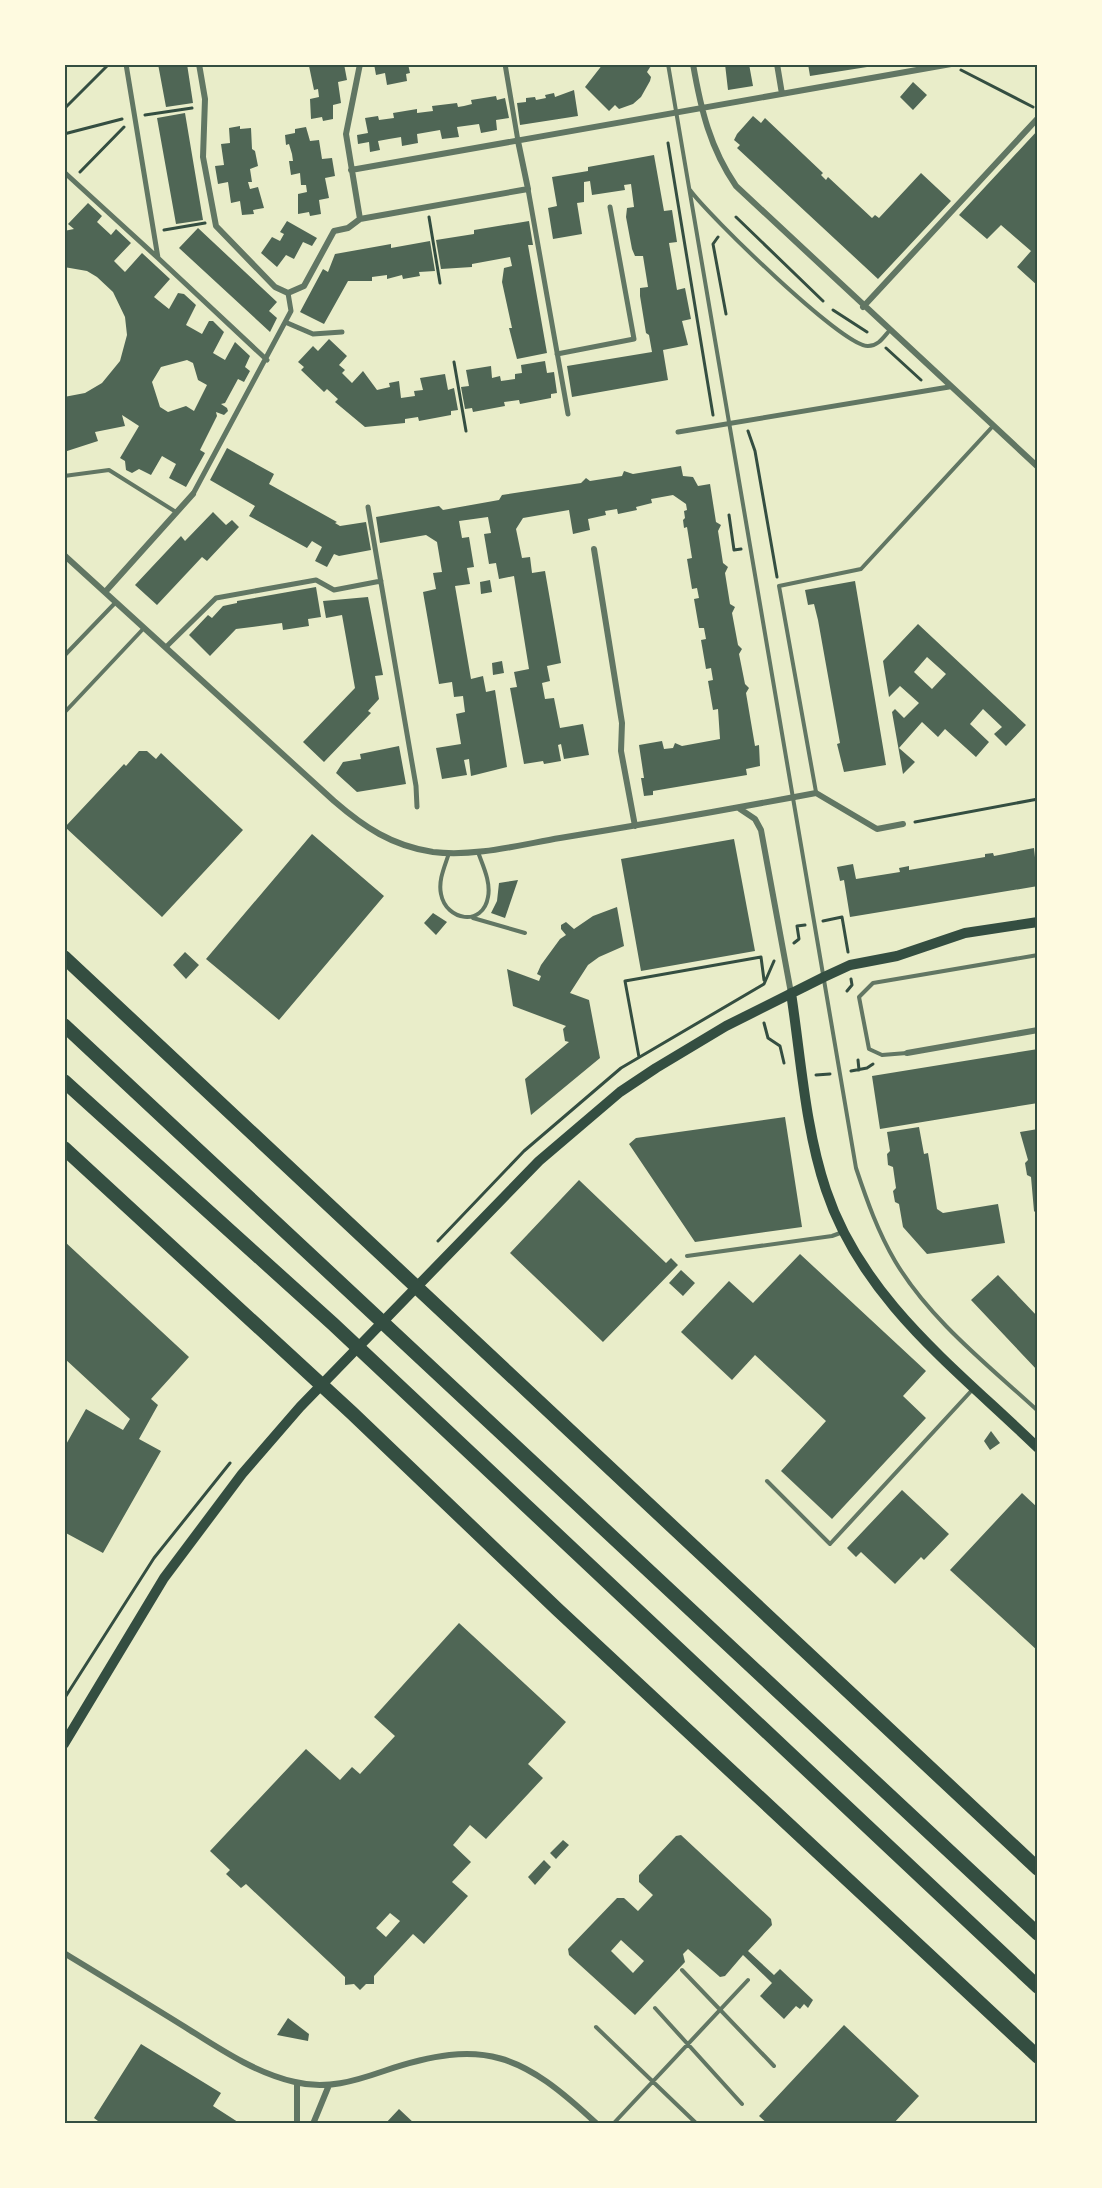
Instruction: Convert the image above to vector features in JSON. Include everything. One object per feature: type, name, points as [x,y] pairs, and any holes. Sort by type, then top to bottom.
[{"type":"highway","points":[[64,957],[1038,1869]]},
{"type":"highway","points":[[64,1025],[1038,1934]]},
{"type":"highway","points":[[64,1081],[333,1324],[1038,1987]]},
{"type":"highway","points":[[64,1148],[360,1421],[557,1610],[1038,2057]]},
{"type":"main road","points":[[64,1744],[164,1578],[242,1474],[300,1407],[538,1161],[620,1092],[691,1045],[824,977],[850,965],[897,956],[965,933],[1038,922]]},
{"type":"main road","points":[[791,993],[815,1148],[826,1191],[844,1231],[867,1273],[898,1313],[974,1389],[1038,1448]]},
{"type":"street","points":[[126,64],[158,258]]},
{"type":"street","points":[[199,64],[204,106],[203,157],[215,222],[224,236],[274,287],[288,293],[304,286],[334,231],[348,228],[360,219],[528,189]]},
{"type":"street","points":[[360,64],[346,134],[360,219]]},
{"type":"street","points":[[505,64],[568,414]]},
{"type":"street","points":[[693,64],[701,109],[722,165],[751,201],[949,387],[1038,467]]},
{"type":"street","points":[[777,64],[782,94]]},
{"type":"street","points":[[351,170],[952,64]]},
{"type":"street","points":[[863,307],[1038,118]]},
{"type":"street","points":[[64,172],[267,360]]},
{"type":"street","points":[[557,354],[634,339],[610,207]]},
{"type":"street","points":[[106,591],[193,494],[267,360],[291,311],[288,293]]},
{"type":"street","points":[[285,322],[313,334],[342,332]]},
{"type":"street","points":[[678,432],[949,387]]},
{"type":"street","points":[[368,507],[416,786],[417,807]]},
{"type":"street","points":[[594,549],[622,723],[621,751],[635,826]]},
{"type":"street","points":[[64,555],[364,827],[389,841],[416,848],[449,852],[478,851],[740,809],[816,793],[877,829],[903,824]]},
{"type":"street","points":[[166,647],[216,597],[316,580],[334,590],[381,581]]},
{"type":"street","points":[[740,809],[754,819],[761,830],[791,993]]},
{"type":"street","points":[[907,1053],[1038,1030]]},
{"type":"street","points":[[64,1953],[229,2054],[259,2070],[297,2083],[329,2085],[348,2083],[436,2056],[459,2053],[484,2055],[535,2072],[558,2087],[597,2124]]},
{"type":"street","points":[[297,2083],[297,2124]]},
{"type":"street","points":[[313,2124],[329,2085]]},
{"type":"lane","points":[[668,64],[856,1168],[880,1233],[896,1262],[925,1304],[1038,1411]]},
{"type":"lane","points":[[690,189],[703,207],[726,229],[826,322],[855,344],[868,346],[880,342],[889,331]]},
{"type":"lane","points":[[816,793],[779,586],[861,569],[993,426]]},
{"type":"lane","points":[[64,476],[109,470],[177,513]]},
{"type":"lane","points":[[64,656],[116,601]]},
{"type":"lane","points":[[64,713],[145,628]]},
{"type":"lane","points":[[472,918],[480,914],[488,899],[486,875],[478,851]]},
{"type":"lane","points":[[449,852],[441,879],[445,907],[459,917],[472,918],[525,933]]},
{"type":"lane","points":[[907,1053],[882,1055],[869,1049],[859,997],[873,983],[1038,955]]},
{"type":"lane","points":[[687,1256],[832,1236],[844,1231]]},
{"type":"lane","points":[[767,1481],[830,1544],[974,1389]]},
{"type":"lane","points":[[682,1970],[774,2066]]},
{"type":"lane","points":[[613,2124],[748,1980]]},
{"type":"lane","points":[[655,2008],[742,2104]]},
{"type":"lane","points":[[596,2027],[697,2124]]},
{"type":"path","points":[[64,109],[109,64]]},
{"type":"path","points":[[952,64],[1038,109]]},
{"type":"path","points":[[64,134],[134,116],[204,106]]},
{"type":"path","points":[[72,180],[134,116]]},
{"type":"path","points":[[664,116],[715,427]]},
{"type":"path","points":[[726,314],[713,244],[751,201]]},
{"type":"path","points":[[428,207],[440,283]]},
{"type":"path","points":[[736,217],[829,308],[880,342],[931,390]]},
{"type":"path","points":[[153,231],[215,222]]},
{"type":"path","points":[[454,362],[466,431]]},
{"type":"path","points":[[755,451],[779,586]]},
{"type":"path","points":[[903,824],[1038,800]]},
{"type":"path","points":[[639,1057],[625,981],[761,957],[764,980],[757,988],[760,1009],[768,1038],[780,1046],[785,1066]]},
{"type":"path","points":[[858,1060],[860,1070]]},
{"type":"path","points":[[822,1068],[823,1075]]},
{"type":"building","points":[[158,64],[187,64],[193,103],[166,107]]},
{"type":"building","points":[[344,64],[347,80],[338,82],[341,103],[333,105],[333,119],[323,121],[322,117],[311,119],[310,99],[319,97],[318,89],[314,90],[309,66]]},
{"type":"building","points":[[374,64],[408,64],[410,73],[406,74],[407,81],[387,85],[385,73],[376,75]]},
{"type":"building","points":[[603,64],[652,64],[647,72],[651,77],[650,81],[641,97],[633,104],[619,109],[615,105],[609,111],[585,87]]},
{"type":"building","points":[[725,64],[749,64],[753,86],[728,90]]},
{"type":"building","points":[[808,64],[867,64],[867,67],[810,76]]},
{"type":"building","points":[[913,82],[927,95],[913,110],[900,97]]},
{"type":"building","points":[[574,90],[578,116],[520,125],[517,103],[526,102],[526,98],[535,97],[536,100],[554,93],[555,97]]},
{"type":"building","points":[[496,96],[497,100],[505,98],[509,118],[496,120],[497,130],[481,133],[479,124],[457,127],[459,137],[442,139],[440,130],[417,134],[418,143],[402,146],[401,137],[378,141],[380,150],[370,152],[369,142],[358,144],[357,135],[368,133],[365,118],[378,116],[379,120],[394,118],[393,113],[417,109],[417,113],[433,111],[432,106],[457,103],[458,107],[472,104],[471,100]]},
{"type":"building","points":[[185,113],[203,220],[176,224],[157,118]]},
{"type":"building","points":[[753,116],[761,123],[765,118],[823,173],[821,175],[826,180],[828,177],[872,218],[875,215],[879,218],[921,173],[951,201],[878,279],[737,148],[740,145],[734,140],[737,134]]},
{"type":"building","points":[[240,126],[240,129],[251,128],[252,149],[255,151],[258,166],[250,169],[252,182],[248,182],[250,189],[258,187],[264,208],[253,210],[254,214],[242,215],[240,201],[231,203],[228,182],[218,184],[215,166],[224,165],[221,144],[230,143],[229,128]]},
{"type":"building","points":[[306,127],[310,141],[319,140],[322,159],[332,158],[335,176],[325,178],[329,198],[319,200],[321,214],[310,216],[309,212],[298,214],[298,194],[307,192],[306,185],[301,185],[300,173],[291,175],[289,161],[293,161],[292,154],[289,144],[286,145],[285,135],[295,133],[295,129]]},
{"type":"building","points":[[1038,130],[1038,286],[1017,267],[1031,251],[1001,225],[987,239],[959,215]]},
{"type":"building","points":[[654,155],[664,211],[672,210],[677,242],[669,243],[677,290],[685,288],[691,319],[682,321],[688,345],[663,350],[668,380],[572,397],[567,366],[652,352],[649,335],[646,333],[640,296],[640,288],[648,287],[643,256],[635,256],[626,217],[627,208],[634,207],[631,184],[624,185],[625,190],[592,195],[590,181],[584,182],[584,202],[577,203],[582,234],[553,239],[548,208],[557,206],[552,177],[588,171],[588,167]]},
{"type":"building","points":[[88,203],[102,216],[97,222],[111,235],[116,229],[131,243],[114,261],[125,272],[142,253],[170,279],[154,297],[169,309],[178,293],[184,294],[196,305],[186,325],[202,334],[209,321],[213,321],[224,332],[213,353],[225,360],[235,342],[250,356],[245,367],[250,371],[244,382],[238,379],[225,403],[221,404],[228,411],[224,415],[216,412],[217,416],[200,450],[205,453],[186,487],[169,478],[176,464],[162,456],[151,475],[139,469],[132,473],[126,470],[125,461],[120,458],[139,426],[122,415],[125,426],[95,432],[98,441],[64,452],[64,397],[85,393],[102,383],[120,361],[127,335],[125,317],[113,292],[87,271],[64,267],[64,231],[74,229],[68,224]],"holes":[[[187,360],[193,363],[198,380],[207,385],[194,411],[186,406],[168,412],[160,407],[152,382],[161,367]]]},
{"type":"building","points":[[287,221],[317,238],[312,246],[303,242],[294,259],[286,255],[277,267],[261,253],[272,237],[280,241],[284,234],[280,232]]},
{"type":"building","points":[[529,221],[533,245],[528,245],[547,353],[517,359],[509,328],[512,328],[502,282],[504,268],[512,266],[510,257],[472,264],[472,267],[441,269],[436,240],[474,234],[474,230]]},
{"type":"building","points":[[198,228],[277,302],[269,311],[277,318],[270,332],[179,248]]},
{"type":"building","points":[[430,241],[435,271],[419,272],[420,276],[403,279],[402,275],[387,279],[387,275],[372,277],[372,281],[348,281],[324,324],[300,312],[323,269],[328,272],[335,254],[391,244],[391,248]]},
{"type":"building","points":[[329,339],[347,356],[339,365],[345,370],[342,373],[352,383],[363,371],[377,390],[390,387],[389,383],[399,381],[401,398],[415,396],[414,391],[423,390],[420,378],[445,374],[448,390],[454,388],[458,410],[451,411],[451,415],[419,421],[418,417],[405,419],[405,423],[365,427],[335,402],[338,399],[327,389],[324,392],[301,370],[304,367],[298,362],[313,346],[318,351]]},
{"type":"building","points":[[545,361],[547,373],[554,372],[557,393],[551,394],[551,398],[520,404],[519,400],[504,402],[505,406],[473,412],[472,408],[465,409],[461,387],[469,386],[466,370],[491,366],[492,378],[500,376],[501,381],[515,379],[515,374],[522,373],[521,365]]},
{"type":"building","points":[[227,448],[274,474],[269,484],[337,522],[335,523],[340,526],[366,522],[371,550],[339,556],[334,554],[327,567],[315,561],[322,547],[312,541],[307,548],[249,516],[255,506],[210,480]]},
{"type":"building","points":[[681,466],[683,476],[693,477],[698,486],[710,484],[716,522],[721,525],[718,531],[723,563],[728,567],[725,573],[730,604],[735,607],[732,613],[738,645],[742,649],[739,654],[745,684],[749,688],[746,693],[755,746],[759,745],[760,766],[746,769],[747,775],[653,791],[653,795],[644,796],[639,745],[662,741],[664,749],[673,748],[675,743],[682,746],[720,739],[718,709],[713,710],[708,681],[713,680],[711,668],[706,669],[701,640],[706,639],[704,628],[699,628],[694,599],[699,598],[697,588],[692,589],[687,559],[692,558],[687,527],[684,528],[683,520],[684,511],[687,510],[686,504],[673,495],[651,499],[652,503],[636,507],[637,510],[618,514],[617,509],[605,511],[606,515],[588,519],[590,530],[573,534],[569,510],[523,518],[516,529],[522,558],[530,557],[532,573],[545,571],[561,663],[547,666],[550,681],[542,683],[545,699],[554,698],[560,728],[583,724],[589,755],[564,759],[561,744],[558,745],[561,761],[544,764],[543,761],[524,764],[510,688],[517,687],[514,672],[529,669],[514,576],[499,579],[496,563],[489,564],[484,534],[491,533],[488,517],[459,521],[462,538],[469,537],[474,567],[467,568],[470,584],[455,586],[471,679],[483,676],[486,692],[495,690],[507,767],[471,776],[469,759],[464,760],[467,775],[442,779],[436,748],[461,744],[456,714],[465,712],[463,696],[454,697],[452,682],[439,684],[423,592],[436,589],[433,573],[442,572],[437,542],[426,535],[380,543],[376,517],[439,506],[443,510],[499,500],[502,495],[581,483],[586,478],[590,481],[622,476],[624,471],[633,474]]},
{"type":"building","points":[[213,512],[226,525],[232,520],[239,527],[207,561],[202,557],[157,605],[135,585],[181,536],[185,541]]},
{"type":"building","points":[[490,580],[492,592],[481,594],[480,582]]},
{"type":"building","points":[[855,581],[886,765],[844,772],[837,744],[840,743],[818,620],[814,604],[808,605],[805,590]]},
{"type":"building","points":[[316,587],[321,617],[308,619],[309,626],[283,630],[282,623],[236,629],[210,656],[189,635],[208,615],[212,618],[223,606],[237,603],[237,601]]},
{"type":"building","points":[[368,597],[383,675],[375,676],[379,699],[368,711],[371,713],[324,762],[303,742],[355,688],[342,615],[326,618],[323,601]]},
{"type":"building","points":[[918,624],[1026,725],[1006,746],[994,734],[1002,727],[983,709],[970,724],[989,742],[976,757],[945,729],[938,737],[922,722],[899,748],[915,762],[903,774],[892,712],[895,709],[904,718],[919,703],[900,686],[889,697],[883,661]],"holes":[[[927,657],[946,674],[932,689],[914,672]]]},
{"type":"building","points":[[502,661],[504,673],[493,675],[492,663]]},
{"type":"building","points":[[399,746],[406,784],[357,792],[336,773],[343,762],[361,759],[360,754]]},
{"type":"building","points":[[139,751],[147,751],[156,759],[161,753],[243,830],[162,917],[65,827]]},
{"type":"building","points":[[312,834],[384,896],[279,1020],[206,959]]},
{"type":"building","points":[[734,839],[755,951],[641,971],[621,859]]},
{"type":"building","points":[[1034,848],[1038,886],[850,917],[844,880],[840,881],[837,867],[853,864],[856,879],[900,872],[899,868],[909,866],[909,870],[985,857],[985,854],[993,853],[994,856]]},
{"type":"building","points":[[518,880],[505,918],[491,913],[497,901],[499,883]]},
{"type":"building","points":[[617,907],[624,946],[599,957],[588,965],[570,993],[589,1000],[600,1058],[531,1115],[525,1079],[569,1042],[565,1041],[563,1029],[566,1026],[513,1006],[507,969],[539,981],[541,976],[537,974],[541,965],[560,939],[566,935],[561,925],[566,922],[574,929],[593,916]]},
{"type":"building","points":[[433,913],[447,922],[436,935],[424,923]]},
{"type":"building","points":[[185,952],[199,965],[186,979],[173,965]]},
{"type":"building","points":[[1038,1049],[1038,1103],[880,1129],[872,1076]]},
{"type":"building","points":[[785,1117],[802,1227],[695,1242],[629,1144],[636,1138]]},
{"type":"building","points":[[919,1127],[924,1154],[928,1153],[937,1209],[943,1213],[998,1204],[1005,1243],[927,1254],[903,1227],[899,1204],[895,1202],[893,1191],[896,1188],[893,1167],[888,1165],[887,1154],[890,1151],[887,1132]]},
{"type":"building","points":[[1038,1129],[1038,1215],[1034,1211],[1031,1177],[1027,1175],[1025,1163],[1028,1160],[1020,1132]]},
{"type":"building","points":[[579,1180],[666,1263],[671,1258],[678,1265],[603,1342],[510,1253]]},
{"type":"building","points":[[64,1241],[189,1357],[151,1399],[158,1405],[139,1439],[161,1451],[103,1553],[64,1532],[64,1448],[86,1409],[123,1430],[130,1419],[64,1358]]},
{"type":"building","points":[[800,1254],[926,1371],[903,1396],[926,1418],[832,1519],[781,1471],[826,1421],[755,1355],[732,1380],[681,1332],[729,1281],[753,1303]]},
{"type":"building","points":[[681,1270],[695,1283],[683,1296],[669,1283]]},
{"type":"building","points":[[998,1275],[1038,1317],[1038,1371],[971,1300]]},
{"type":"building","points":[[991,1431],[1000,1443],[990,1450],[984,1441]]},
{"type":"building","points":[[902,1490],[949,1534],[924,1560],[921,1557],[895,1584],[861,1552],[856,1557],[847,1548]]},
{"type":"building","points":[[1022,1493],[1038,1508],[1038,1651],[950,1570]]},
{"type":"building","points":[[459,1623],[566,1722],[528,1764],[543,1778],[486,1839],[470,1825],[453,1845],[471,1862],[452,1882],[468,1896],[424,1944],[413,1934],[374,1976],[374,1984],[366,1984],[360,1990],[354,1984],[345,1985],[345,1977],[246,1884],[241,1888],[226,1874],[230,1870],[210,1851],[306,1749],[340,1780],[352,1767],[360,1774],[395,1736],[374,1717]],"holes":[[[390,1913],[400,1921],[386,1937],[376,1928]]]},
{"type":"building","points":[[681,1835],[771,1919],[772,1925],[748,1951],[774,1975],[780,1969],[813,2000],[808,2008],[804,2004],[800,2009],[796,2006],[784,2019],[760,1996],[772,1983],[743,1955],[725,1976],[720,1977],[688,1949],[683,1954],[685,1962],[635,2015],[569,1955],[568,1949],[617,1898],[624,1898],[638,1911],[653,1895],[639,1882],[639,1875],[676,1836]],"holes":[[[621,1940],[644,1961],[633,1973],[611,1951]]]},
{"type":"building","points":[[563,1840],[569,1845],[556,1859],[550,1853]]},
{"type":"building","points":[[544,1860],[551,1867],[535,1885],[528,1877]]},
{"type":"building","points":[[288,2018],[309,2034],[308,2041],[277,2035]]},
{"type":"building","points":[[844,2025],[919,2096],[893,2124],[768,2124],[759,2116]]},
{"type":"building","points":[[141,2044],[221,2093],[213,2106],[241,2124],[102,2124],[94,2118]]},
{"type":"building","points":[[399,2109],[415,2124],[385,2124]]}]
